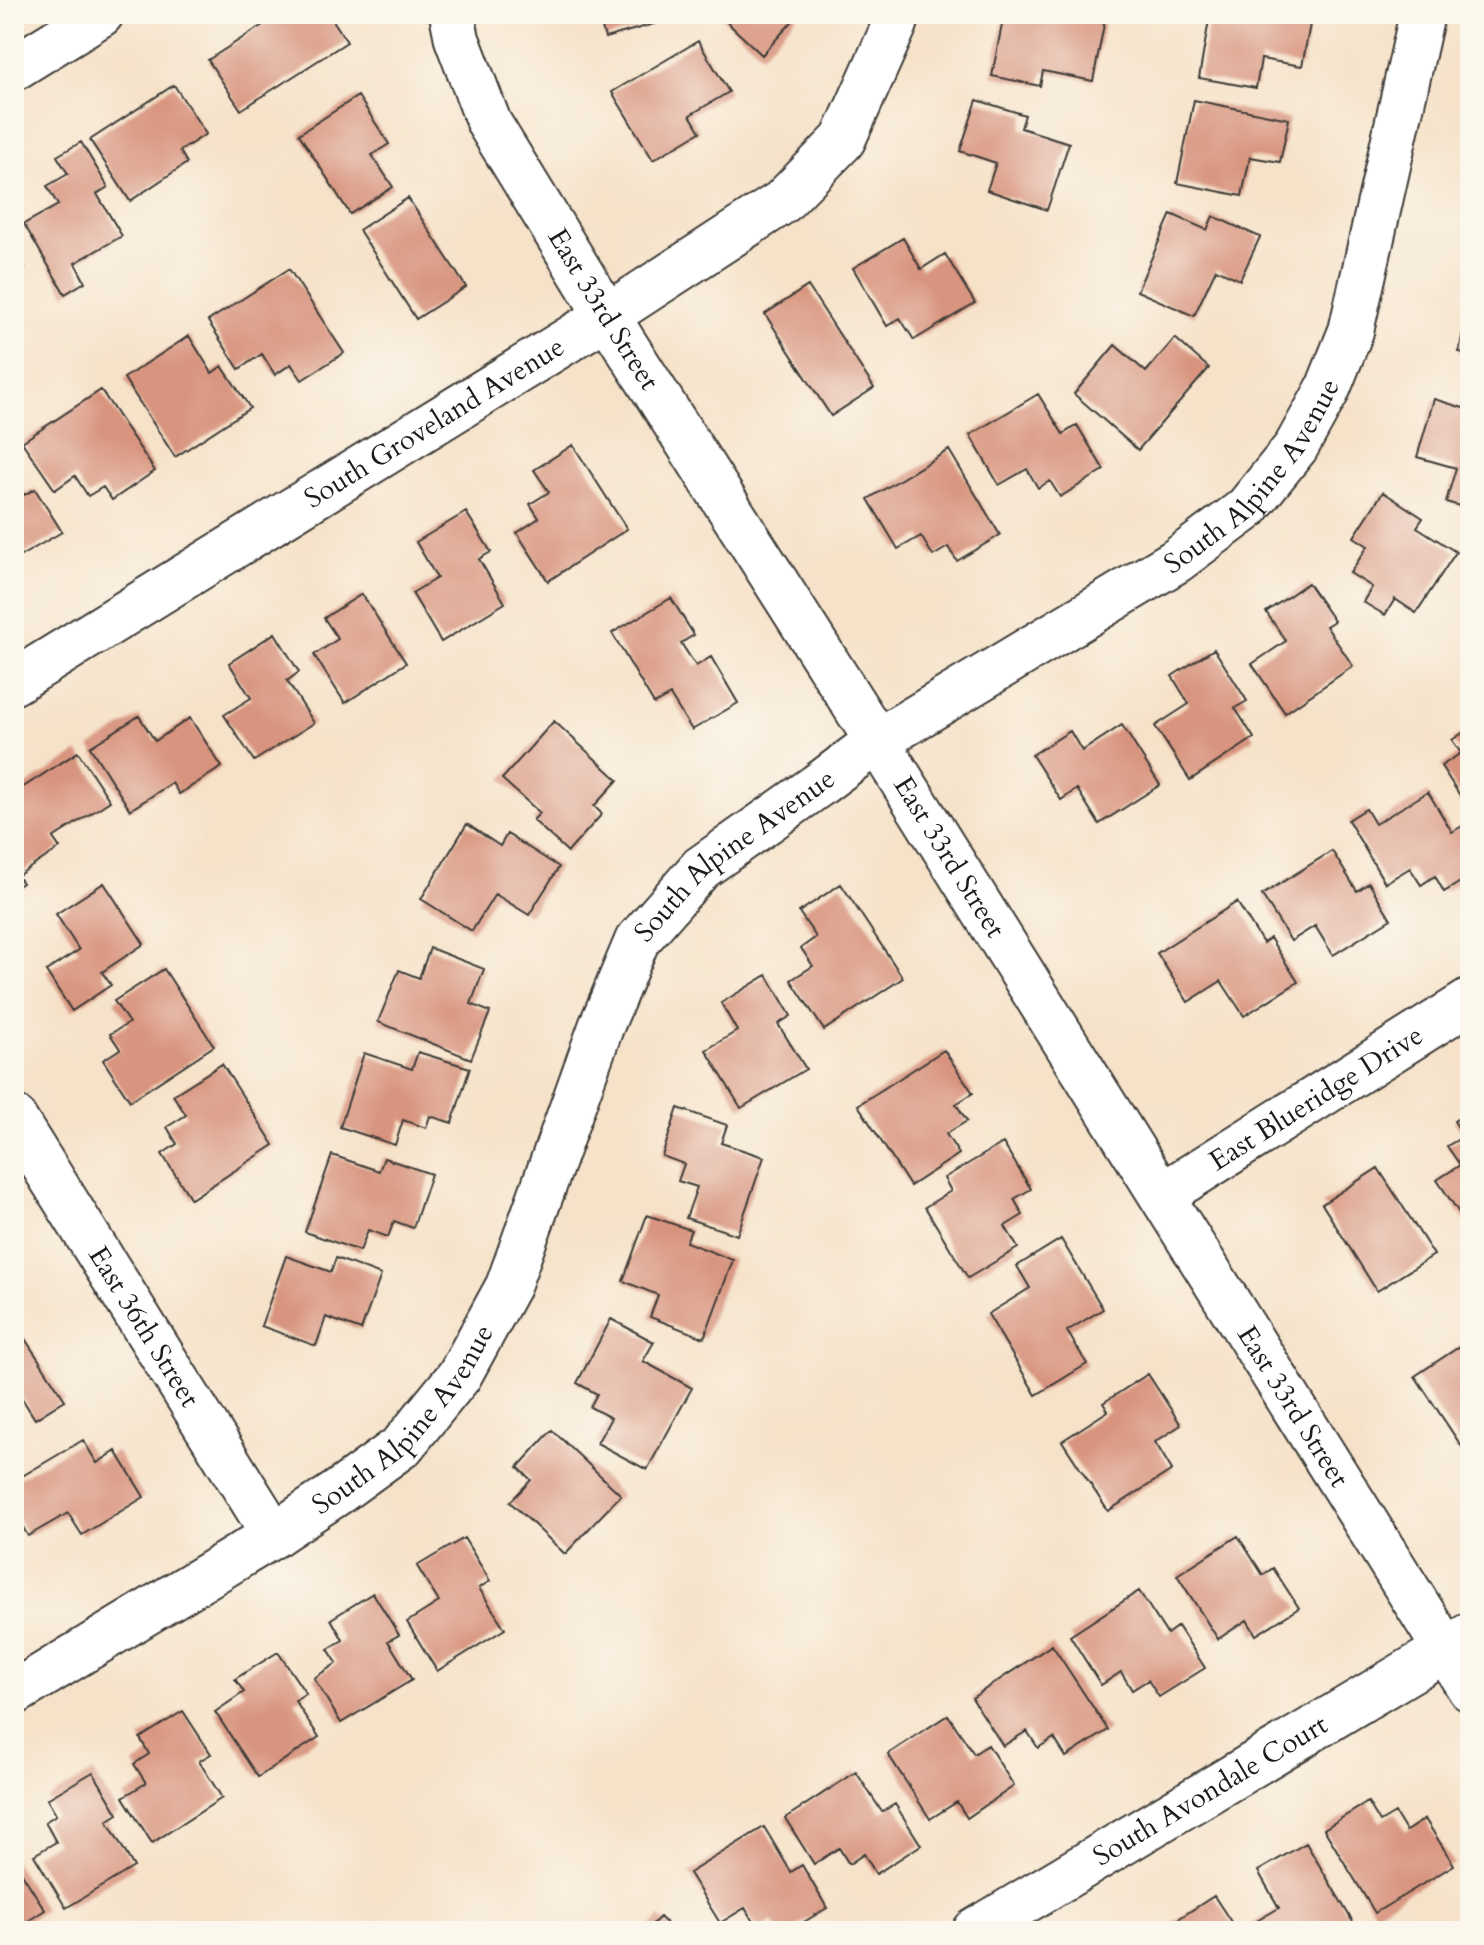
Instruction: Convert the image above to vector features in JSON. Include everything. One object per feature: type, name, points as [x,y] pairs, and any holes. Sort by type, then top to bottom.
[{"type":"street","points":[[14,68],[101,14]]},
{"type":"street","name":"East 33rd Street","points":[[452,14],[457,39],[489,123],[607,316],[1162,1195],[1458,1642],[1470,1689]]},
{"type":"street","name":"South Groveland Avenue","points":[[14,682],[607,316],[782,202],[843,140],[898,14]]},
{"type":"street","name":"South Alpine Avenue","points":[[14,1693],[274,1535],[402,1446],[459,1376],[508,1286],[601,1027],[637,941],[701,868],[877,741],[1176,561],[1246,509],[1296,447],[1327,391],[1351,331],[1422,14]]},
{"type":"street","name":"East Blueridge Drive","points":[[1162,1195],[1470,1001]]},
{"type":"street","name":"East 36th Street","points":[[14,1118],[274,1535]]},
{"type":"street","name":"South Avondale Court","points":[[975,1931],[1458,1642]]},
{"type":"building","points":[[280,14],[329,14],[347,42],[241,110],[208,60]]},
{"type":"building","points":[[598,14],[654,14],[657,23],[605,38]]},
{"type":"building","points":[[718,14],[799,14],[762,55]]},
{"type":"building","points":[[1004,14],[1047,22],[1048,14],[1106,14],[1093,81],[1043,71],[1040,86],[992,76]]},
{"type":"building","points":[[1210,14],[1312,14],[1302,66],[1261,59],[1256,88],[1199,78]]},
{"type":"building","points":[[698,41],[729,92],[690,115],[700,132],[653,160],[612,92]]},
{"type":"building","points":[[174,85],[206,134],[180,151],[187,163],[130,201],[90,140]]},
{"type":"building","points":[[358,96],[389,144],[372,155],[393,187],[350,214],[299,134]]},
{"type":"building","points":[[977,100],[1025,115],[1021,128],[1069,143],[1047,210],[987,190],[996,163],[960,151]]},
{"type":"building","points":[[1194,100],[1289,119],[1280,162],[1250,157],[1242,196],[1177,183]]},
{"type":"building","points":[[81,142],[108,187],[97,194],[122,236],[75,263],[85,282],[65,294],[24,224],[58,205],[47,186],[68,174],[57,156]]},
{"type":"building","points":[[408,198],[466,287],[416,319],[359,230]]},
{"type":"building","points":[[1171,214],[1207,230],[1213,216],[1260,237],[1240,280],[1216,269],[1194,316],[1137,291]]},
{"type":"building","points":[[903,238],[921,269],[945,254],[975,303],[914,340],[900,318],[887,326],[853,268]]},
{"type":"building","points":[[14,250],[25,269],[14,276]]},
{"type":"building","points":[[289,269],[344,353],[302,380],[291,364],[275,375],[262,354],[239,369],[208,321]]},
{"type":"building","points":[[808,286],[874,388],[831,416],[765,314]]},
{"type":"building","points":[[1470,302],[1470,354],[1459,352]]},
{"type":"building","points":[[189,336],[212,373],[222,366],[250,408],[175,457],[124,378]]},
{"type":"building","points":[[1175,338],[1209,368],[1138,450],[1074,394],[1115,345],[1146,372]]},
{"type":"building","points":[[101,390],[155,471],[112,500],[103,487],[88,496],[75,476],[55,490],[22,442]]},
{"type":"building","points":[[1038,394],[1063,434],[1077,425],[1104,470],[1060,497],[1050,481],[1038,488],[1027,469],[999,485],[970,435]]},
{"type":"building","points":[[1434,399],[1470,410],[1470,509],[1446,502],[1456,468],[1417,457]]},
{"type":"building","points":[[573,445],[627,529],[548,581],[517,533],[539,518],[530,504],[549,492],[534,470]]},
{"type":"building","points":[[949,450],[1000,535],[957,561],[948,547],[933,556],[921,536],[898,549],[868,499]]},
{"type":"building","points":[[14,478],[24,495],[35,489],[62,532],[19,557],[14,550]]},
{"type":"building","points":[[1383,492],[1423,518],[1417,527],[1456,552],[1416,613],[1395,599],[1385,615],[1363,602],[1372,587],[1350,573],[1368,546],[1354,537]]},
{"type":"building","points":[[466,512],[491,552],[479,559],[505,603],[441,642],[412,593],[437,578],[416,542]]},
{"type":"building","points":[[1308,583],[1334,621],[1326,626],[1353,666],[1285,713],[1252,664],[1286,641],[1266,612]]},
{"type":"building","points":[[362,594],[406,663],[345,703],[314,655],[338,639],[324,618]]},
{"type":"building","points":[[671,598],[694,635],[681,643],[696,666],[711,657],[738,703],[692,730],[670,695],[654,704],[612,633]]},
{"type":"building","points":[[275,633],[299,672],[287,681],[314,723],[254,761],[224,715],[251,698],[229,663]]},
{"type":"building","points":[[1214,649],[1247,701],[1235,708],[1254,738],[1190,780],[1155,726],[1189,704],[1172,676]]},
{"type":"building","points":[[139,716],[155,741],[190,718],[222,767],[179,794],[172,783],[130,810],[90,747]]},
{"type":"building","points":[[554,721],[618,780],[594,806],[602,814],[568,852],[533,820],[540,813],[502,779]]},
{"type":"building","points":[[1122,725],[1160,785],[1099,824],[1077,789],[1061,800],[1032,755],[1070,731],[1082,751]]},
{"type":"building","points":[[1470,728],[1470,811],[1441,766],[1461,753],[1452,740]]},
{"type":"building","points":[[78,752],[110,801],[53,838],[60,848],[17,876],[22,883],[14,888],[14,793]]},
{"type":"building","points":[[1428,792],[1452,832],[1464,825],[1470,834],[1470,876],[1444,892],[1435,876],[1421,885],[1410,868],[1385,883],[1348,820],[1366,809],[1375,824]]},
{"type":"building","points":[[467,824],[500,846],[507,834],[559,867],[529,915],[495,894],[472,931],[421,899]]},
{"type":"building","points":[[1332,851],[1357,891],[1369,883],[1391,919],[1333,955],[1315,926],[1291,941],[1262,895]]},
{"type":"building","points":[[104,883],[144,944],[102,972],[111,985],[72,1011],[46,971],[79,950],[56,914]]},
{"type":"building","points":[[841,884],[903,978],[824,1030],[791,980],[813,966],[801,948],[816,937],[799,912]]},
{"type":"building","points":[[1237,902],[1263,943],[1270,938],[1298,982],[1244,1016],[1221,981],[1188,1002],[1157,953]]},
{"type":"building","points":[[430,948],[484,969],[471,1004],[490,1012],[471,1059],[378,1022],[399,970],[419,978]]},
{"type":"building","points":[[164,969],[214,1046],[130,1101],[103,1060],[120,1049],[110,1034],[129,1023],[114,1001]]},
{"type":"building","points":[[767,975],[791,1016],[778,1024],[806,1069],[741,1108],[706,1050],[737,1031],[721,1003]]},
{"type":"building","points":[[944,1050],[973,1093],[956,1104],[967,1121],[946,1134],[959,1154],[910,1186],[858,1105]]},
{"type":"building","points":[[418,1052],[470,1068],[452,1123],[430,1116],[426,1128],[403,1120],[395,1145],[340,1127],[364,1053],[412,1069]]},
{"type":"building","points":[[222,1064],[274,1145],[191,1199],[162,1154],[177,1144],[167,1127],[186,1115],[173,1095]]},
{"type":"building","points":[[678,1108],[727,1125],[721,1143],[764,1157],[737,1235],[686,1218],[697,1187],[678,1181],[684,1164],[662,1156]]},
{"type":"building","points":[[1470,1111],[1470,1229],[1437,1180],[1460,1165],[1447,1146],[1464,1136],[1454,1121]]},
{"type":"building","points":[[1003,1143],[1031,1189],[1014,1199],[1023,1215],[1005,1226],[1018,1248],[968,1278],[925,1207],[951,1191],[944,1178]]},
{"type":"building","points":[[332,1155],[379,1171],[384,1158],[431,1174],[413,1228],[394,1221],[388,1237],[368,1230],[360,1251],[305,1232]]},
{"type":"building","points":[[1378,1168],[1434,1255],[1377,1291],[1322,1204]]},
{"type":"building","points":[[647,1215],[691,1230],[686,1242],[733,1260],[704,1338],[650,1317],[658,1295],[623,1281]]},
{"type":"building","points":[[1061,1239],[1103,1309],[1067,1331],[1087,1364],[1036,1395],[988,1314],[1030,1288],[1017,1266]]},
{"type":"building","points":[[286,1256],[331,1272],[336,1258],[381,1275],[361,1330],[326,1317],[316,1346],[261,1326]]},
{"type":"building","points":[[611,1319],[654,1342],[643,1361],[692,1388],[647,1470],[597,1443],[611,1418],[590,1407],[597,1394],[577,1383]]},
{"type":"building","points":[[14,1322],[65,1400],[35,1419],[16,1389],[14,1391]]},
{"type":"building","points":[[1462,1345],[1470,1358],[1470,1446],[1464,1450],[1415,1376]]},
{"type":"building","points":[[1148,1374],[1181,1425],[1155,1442],[1172,1470],[1108,1511],[1062,1441],[1108,1411],[1103,1403]]},
{"type":"building","points":[[552,1430],[621,1495],[565,1554],[510,1502],[531,1480],[518,1467]]},
{"type":"building","points":[[83,1440],[97,1463],[116,1451],[144,1497],[82,1535],[68,1513],[28,1536],[14,1512],[14,1481]]},
{"type":"building","points":[[1238,1536],[1263,1575],[1273,1568],[1299,1608],[1256,1635],[1247,1620],[1218,1639],[1177,1575]]},
{"type":"building","points":[[464,1538],[490,1581],[479,1588],[505,1629],[437,1671],[407,1622],[439,1602],[417,1566]]},
{"type":"building","points":[[1139,1591],[1167,1634],[1178,1626],[1205,1668],[1159,1697],[1148,1680],[1132,1690],[1121,1672],[1101,1685],[1070,1636]]},
{"type":"building","points":[[373,1593],[399,1635],[388,1641],[412,1680],[341,1723],[314,1678],[337,1663],[328,1649],[343,1640],[331,1619]]},
{"type":"building","points":[[1052,1645],[1108,1730],[1066,1757],[1054,1738],[1038,1748],[1027,1731],[1003,1746],[972,1698]]},
{"type":"building","points":[[278,1652],[306,1694],[295,1701],[319,1737],[258,1777],[215,1712],[244,1692],[235,1679]]},
{"type":"building","points":[[183,1711],[211,1754],[199,1761],[222,1798],[152,1843],[123,1797],[146,1783],[134,1764],[149,1754],[140,1738]]},
{"type":"building","points":[[948,1715],[974,1754],[988,1745],[1014,1786],[967,1818],[957,1802],[930,1819],[888,1754]]},
{"type":"building","points":[[93,1772],[118,1814],[107,1821],[134,1867],[66,1908],[34,1855],[56,1842],[45,1822],[56,1815],[47,1799]]},
{"type":"building","points":[[856,1772],[882,1812],[895,1804],[921,1845],[876,1874],[864,1854],[849,1864],[839,1848],[814,1864],[785,1818]]},
{"type":"building","points":[[1368,1802],[1380,1822],[1395,1813],[1406,1831],[1425,1819],[1454,1865],[1375,1913],[1324,1829]]},
{"type":"building","points":[[764,1827],[791,1872],[802,1865],[827,1908],[789,1931],[778,1931],[773,1921],[758,1930],[745,1908],[720,1923],[689,1873]]},
{"type":"building","points":[[1306,1843],[1356,1927],[1349,1931],[1251,1931],[1248,1926],[1279,1908],[1258,1871]]},
{"type":"building","points":[[14,1861],[45,1910],[14,1930]]},
{"type":"building","points":[[1214,1896],[1237,1931],[1177,1931],[1172,1923]]},
{"type":"building","points":[[660,1917],[674,1931],[645,1931]]}]
